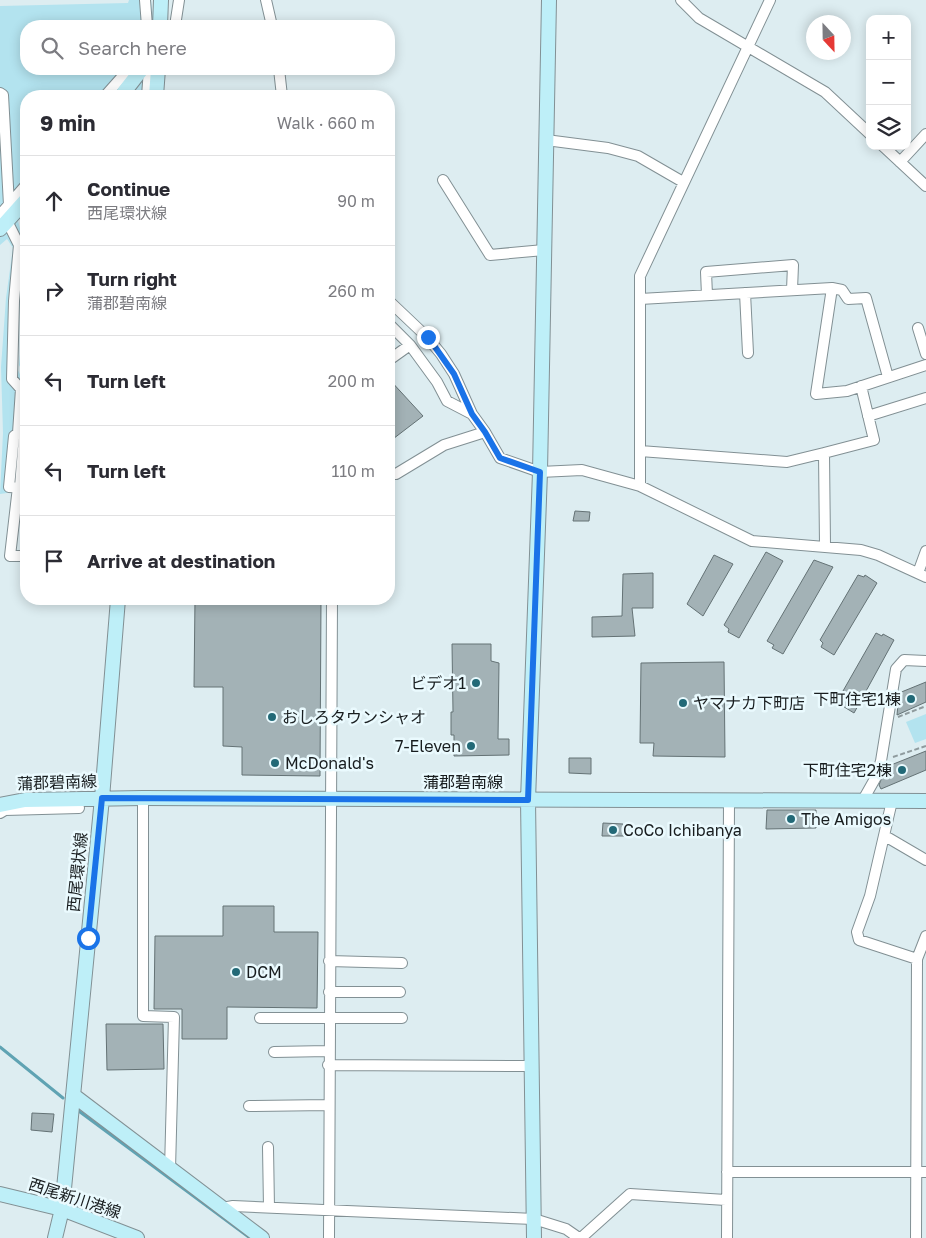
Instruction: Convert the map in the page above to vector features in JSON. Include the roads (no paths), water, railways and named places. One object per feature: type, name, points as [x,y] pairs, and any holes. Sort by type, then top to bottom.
[{"type":"main road","points":[[160,20],[161,0]]},
{"type":"main road","points":[[534,1238],[528,800],[540,472],[549,0]]},
{"type":"main road","points":[[126,90],[137,75]]},
{"type":"main road","points":[[156,90],[158,75]]},
{"type":"main road","points":[[8,218],[20,206]]},
{"type":"main road","name":"西尾環状線","points":[[55,1238],[62,1209],[102,798],[118,605]]},
{"type":"main road","name":"蒲郡碧南線","points":[[0,805],[25,800],[102,798],[926,801]]},
{"type":"main road","points":[[73,1095],[262,1238]]},
{"type":"main road","name":"西尾新川港線","points":[[0,1194],[62,1209],[138,1238]]},
{"type":"street","points":[[145,0],[147,20]]},
{"type":"street","points":[[176,20],[179,0]]},
{"type":"street","points":[[266,0],[271,20]]},
{"type":"street","points":[[681,0],[698,18],[825,92],[866,130]]},
{"type":"street","points":[[640,486],[640,276],[746,47],[770,0]]},
{"type":"street","points":[[110,90],[123,75]]},
{"type":"street","points":[[130,90],[144,75]]},
{"type":"street","points":[[147,90],[149,75]]},
{"type":"street","points":[[280,75],[281,90]]},
{"type":"street","points":[[0,93],[3,96],[8,218],[19,245],[14,301],[12,379],[20,388]]},
{"type":"street","points":[[900,162],[926,134]]},
{"type":"street","points":[[546,140],[608,148],[638,156],[684,182]]},
{"type":"street","points":[[887,150],[926,186]]},
{"type":"street","points":[[443,180],[490,255],[544,250]]},
{"type":"street","points":[[8,218],[20,196]]},
{"type":"street","points":[[8,218],[20,210]]},
{"type":"street","points":[[707,295],[706,272],[792,265],[792,290]]},
{"type":"street","points":[[640,299],[832,288],[842,290],[848,299],[866,298],[888,377]]},
{"type":"street","points":[[832,288],[816,394],[847,391],[926,365]]},
{"type":"street","points":[[745,293],[748,353]]},
{"type":"street","points":[[395,307],[428,337],[442,354],[454,374],[472,414],[500,458],[540,472],[582,470],[640,486],[752,541],[852,548],[878,554],[922,575],[926,551]]},
{"type":"street","points":[[918,328],[926,354]]},
{"type":"street","points":[[395,330],[410,345],[437,382],[447,401],[472,414]]},
{"type":"street","points":[[395,356],[410,345]]},
{"type":"street","points":[[640,451],[786,462],[874,440],[861,386]]},
{"type":"street","points":[[868,416],[926,398]]},
{"type":"street","points":[[18,487],[14,436],[18,433],[20,404]]},
{"type":"street","points":[[395,474],[444,445],[485,432]]},
{"type":"street","points":[[824,452],[825,545]]},
{"type":"street","points":[[20,466],[10,556],[20,556]]},
{"type":"street","points":[[328,1238],[328,992],[332,605]]},
{"type":"street","points":[[863,800],[876,777],[881,761],[896,669],[904,660],[926,661]]},
{"type":"street","points":[[143,798],[143,1016],[174,1017],[170,1169]]},
{"type":"street","points":[[727,1238],[729,801]]},
{"type":"street","points":[[892,802],[870,896],[857,932],[859,940],[917,959]]},
{"type":"street","points":[[0,813],[4,810],[78,808]]},
{"type":"street","points":[[885,836],[926,860]]},
{"type":"street","points":[[916,1238],[922,1172],[917,959],[926,936]]},
{"type":"street","points":[[329,961],[402,963]]},
{"type":"street","points":[[328,992],[400,992]]},
{"type":"street","points":[[260,1018],[402,1018]]},
{"type":"street","points":[[274,1052],[328,1052]]},
{"type":"street","points":[[328,1065],[531,1066]]},
{"type":"street","points":[[249,1106],[328,1105]]},
{"type":"street","points":[[268,1147],[269,1208]]},
{"type":"street","points":[[727,1172],[922,1172]]},
{"type":"street","points":[[222,1208],[269,1208],[534,1218],[566,1229],[580,1238],[630,1194],[726,1200]]},
{"type":"waterway","points":[[0,1047],[63,1098]]},
{"type":"waterway","points":[[76,1109],[250,1238]]},
{"type":"place","name":"ビデオ1","points":[[476,683]]},
{"type":"place","name":"下町住宅1棟","points":[[911,699]]},
{"type":"place","name":"ヤマナカ下町店","points":[[683,703]]},
{"type":"place","name":"おしろタウンシャオ","points":[[272,717]]},
{"type":"place","name":"7-Eleven","points":[[471,746]]},
{"type":"place","name":"McDonald's","points":[[275,763]]},
{"type":"place","name":"下町住宅2棟","points":[[902,770]]},
{"type":"place","name":"The Amigos","points":[[791,819]]},
{"type":"place","name":"CoCo Ichibanya","points":[[613,830]]},
{"type":"place","name":"DCM","points":[[236,972]]}]
